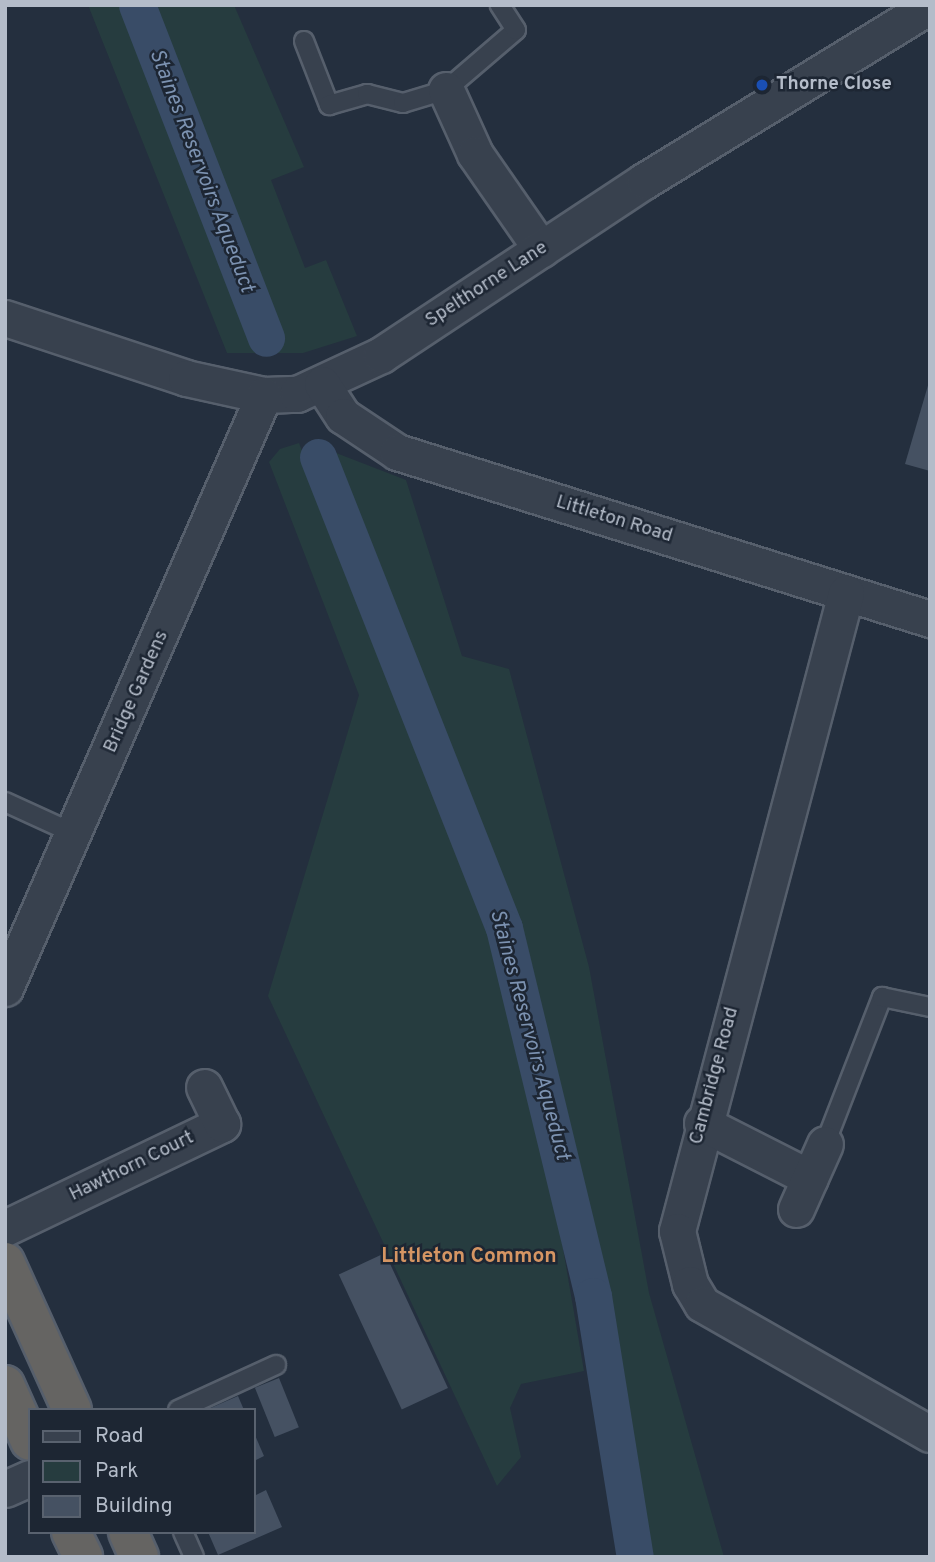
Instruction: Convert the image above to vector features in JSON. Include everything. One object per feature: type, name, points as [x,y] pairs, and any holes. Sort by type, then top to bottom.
[{"type":"highway","points":[[5,1262],[71,1408]]},
{"type":"highway","points":[[5,1385],[28,1437]]},
{"type":"highway","points":[[72,1534],[83,1557]]},
{"type":"highway","points":[[129,1534],[139,1557]]},
{"type":"street","name":"Spelthorne Lane","points":[[5,318],[186,377],[264,395],[297,394],[381,355],[541,249],[930,6]]},
{"type":"street","points":[[446,90],[475,154],[541,249]]},
{"type":"street","name":"Littleton Road","points":[[322,384],[342,416],[397,452],[930,619]]},
{"type":"street","name":"Bridge Gardens","points":[[5,988],[75,834],[264,395]]},
{"type":"street","name":"Cambridge Road","points":[[846,593],[702,1123],[677,1231],[690,1284],[702,1304],[930,1434]]},
{"type":"street","name":"Hawthorn Court","points":[[5,1228],[222,1124],[204,1087]]},
{"type":"street","points":[[702,1123],[803,1193],[825,1144]]},
{"type":"street","points":[[5,1489],[28,1479]]},
{"type":"lane","points":[[304,41],[329,105],[367,94],[403,103],[446,90],[516,30],[500,5]]},
{"type":"lane","points":[[5,802],[75,834]]},
{"type":"lane","points":[[825,1144],[882,997],[930,1007]]},
{"type":"lane","points":[[182,1408],[276,1365]]},
{"type":"lane","points":[[184,1534],[194,1557]]},
{"type":"green space","points":[[88,5],[234,5],[304,167],[271,180],[305,268],[326,260],[357,336],[303,353],[227,353]]},
{"type":"green space","points":[[299,443],[492,946],[537,1097],[584,1371],[521,1384],[510,1408],[521,1457],[497,1486],[268,996],[359,695],[269,462],[280,449]]},
{"type":"green space","points":[[331,451],[406,480],[462,656],[509,669],[589,967],[649,1293],[724,1557],[648,1557],[606,1288],[513,928]]},
{"type":"building","points":[[930,382],[930,471],[905,464]]},
{"type":"building","points":[[385,1253],[448,1388],[402,1410],[339,1275]]},
{"type":"building","points":[[279,1378],[299,1427],[275,1437],[255,1388]]},
{"type":"building","points":[[238,1396],[243,1408],[211,1408]]},
{"type":"building","points":[[256,1438],[264,1456],[256,1460]]},
{"type":"building","points":[[266,1490],[282,1527],[218,1555],[209,1534],[256,1534],[256,1495]]},
{"type":"waterway","name":"Staines Reservoirs Aqueduct","points":[[137,5],[266,338]]},
{"type":"waterway","name":"Staines Reservoirs Aqueduct","points":[[318,457],[504,928],[593,1296],[635,1557]]},
{"type":"place","name":"Thorne Close","points":[[762,85]]},
{"type":"district","name":"Littleton Common","points":[[469,1257]]}]
